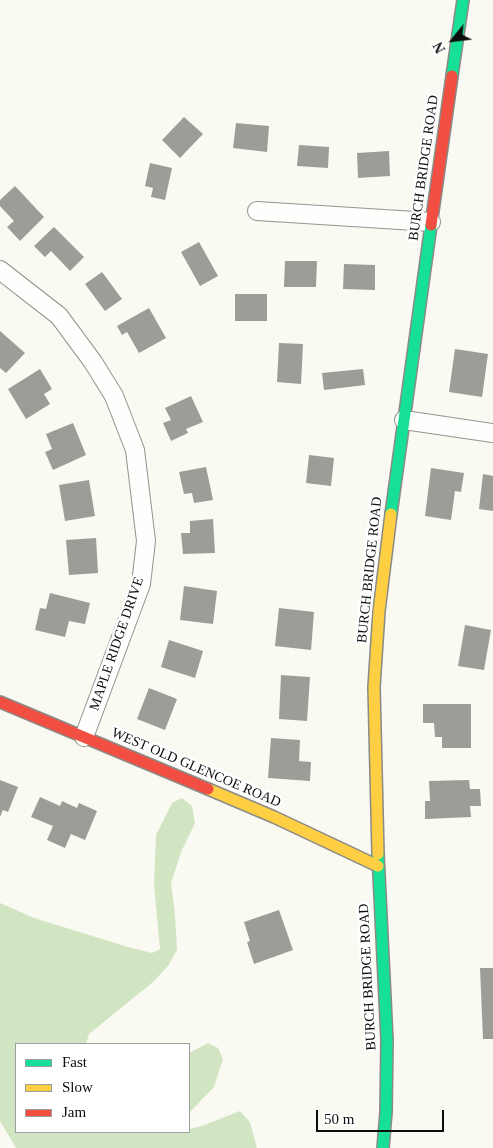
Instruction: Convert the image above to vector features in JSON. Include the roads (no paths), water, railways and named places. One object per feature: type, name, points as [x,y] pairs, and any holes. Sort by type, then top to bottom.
[{"type":"street","name":"BURCH BRIDGE ROAD","points":[[383,1148],[386,1112],[387,1040],[378,866],[374,725],[378,611],[462,0]]},
{"type":"street","points":[[257,210],[431,222]]},
{"type":"street","name":"MAPLE RIDGE DRIVE","points":[[0,270],[59,316],[93,362],[114,396],[135,450],[146,540],[141,584],[84,737]]},
{"type":"street","points":[[404,420],[493,433]]},
{"type":"street","name":"WEST OLD GLENCOE ROAD","points":[[0,702],[274,817],[378,866]]}]
